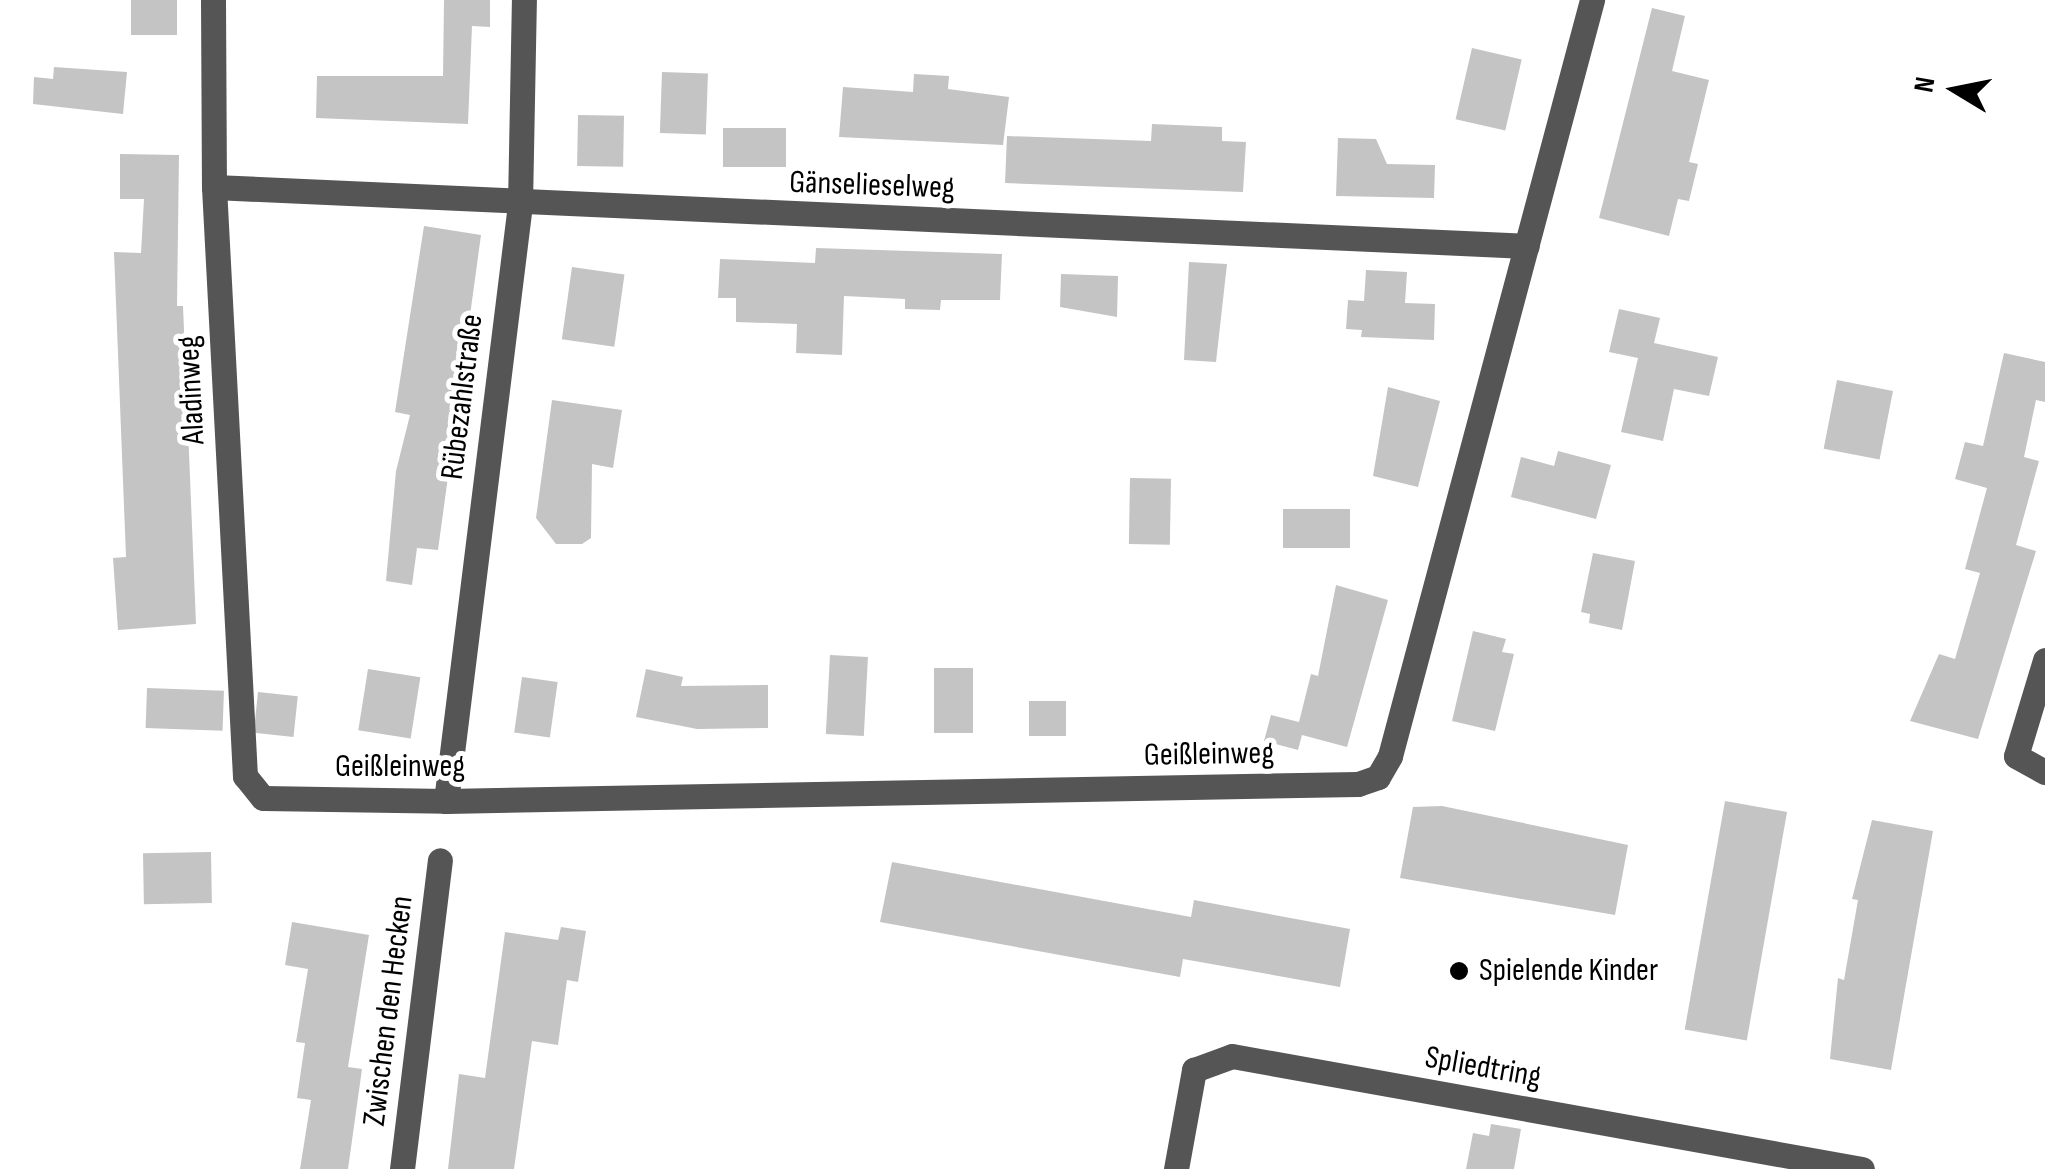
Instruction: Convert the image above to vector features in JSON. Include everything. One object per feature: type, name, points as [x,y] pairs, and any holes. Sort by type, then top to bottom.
[{"type":"street","name":"Aladinweg","points":[[213,0],[214,186],[244,776]]},
{"type":"street","name":"Rübezahlstraße","points":[[446,801],[520,204],[524,0]]},
{"type":"street","name":"Geißleinweg","points":[[244,776],[263,798],[446,801],[1358,784],[1378,777],[1390,756],[1592,0]]},
{"type":"street","name":"Gänselieselweg","points":[[214,186],[520,204],[1527,246]]},
{"type":"street","points":[[2045,660],[2016,756],[2045,772]]},
{"type":"street","name":"Zwischen den Hecken","points":[[402,1169],[440,860]]},
{"type":"street","name":"Spliedtring","points":[[1176,1169],[1194,1070],[1232,1056],[1862,1169]]},
{"type":"building","points":[[131,0],[177,0],[177,35],[131,35]]},
{"type":"building","points":[[444,0],[490,0],[490,27],[472,26],[468,124],[316,118],[317,76],[443,76]]},
{"type":"building","points":[[1652,8],[1685,16],[1672,71],[1709,80],[1689,162],[1698,164],[1689,201],[1678,199],[1669,236],[1599,218]]},
{"type":"building","points":[[1472,48],[1522,59],[1505,131],[1456,119]]},
{"type":"building","points":[[54,67],[127,72],[123,114],[33,104],[34,77],[53,79]]},
{"type":"building","points":[[662,72],[708,74],[706,135],[660,133]]},
{"type":"building","points":[[914,74],[949,76],[948,89],[1009,97],[1003,145],[839,137],[843,87],[913,92]]},
{"type":"building","points":[[578,115],[624,116],[623,167],[577,166]]},
{"type":"building","points":[[1152,124],[1222,127],[1222,141],[1246,142],[1243,192],[1005,183],[1007,136],[1151,141]]},
{"type":"building","points":[[723,128],[786,128],[786,167],[723,167]]},
{"type":"building","points":[[1338,138],[1376,139],[1387,164],[1435,165],[1434,198],[1336,196]]},
{"type":"building","points":[[120,154],[179,155],[177,306],[183,306],[196,624],[118,630],[113,558],[126,557],[114,252],[141,253],[144,199],[120,199]]},
{"type":"building","points":[[424,226],[481,235],[438,550],[417,548],[412,585],[386,581],[396,471],[410,415],[395,412]]},
{"type":"building","points":[[816,248],[1002,254],[1000,300],[941,300],[940,310],[905,309],[905,299],[844,296],[842,355],[796,353],[797,324],[736,322],[736,298],[718,298],[720,259],[815,263]]},
{"type":"building","points":[[1189,262],[1227,264],[1216,362],[1184,360]]},
{"type":"building","points":[[572,267],[624,274],[614,347],[562,339]]},
{"type":"building","points":[[1366,270],[1407,272],[1405,303],[1435,304],[1434,340],[1361,337],[1362,330],[1346,329],[1348,300],[1364,301]]},
{"type":"building","points":[[1061,274],[1118,276],[1117,317],[1060,307]]},
{"type":"building","points":[[1619,309],[1660,318],[1654,343],[1718,357],[1709,396],[1674,389],[1663,441],[1621,432],[1638,358],[1609,352]]},
{"type":"building","points":[[2004,353],[2045,362],[2045,402],[2036,400],[2024,457],[2039,461],[2016,545],[2036,551],[1978,739],[1910,721],[1939,654],[1955,659],[1980,573],[1965,569],[1987,488],[1955,479],[1965,442],[1983,446]]},
{"type":"building","points":[[1837,380],[1893,391],[1880,460],[1824,449]]},
{"type":"building","points":[[1388,387],[1440,401],[1418,487],[1373,476]]},
{"type":"building","points":[[552,400],[622,410],[613,468],[592,464],[591,538],[582,544],[556,544],[536,518]]},
{"type":"building","points":[[1558,451],[1611,465],[1596,519],[1511,497],[1521,457],[1554,466]]},
{"type":"building","points":[[1130,478],[1171,479],[1170,545],[1129,544]]},
{"type":"building","points":[[1283,509],[1350,509],[1350,548],[1283,548]]},
{"type":"building","points":[[1593,553],[1635,561],[1622,630],[1589,623],[1590,614],[1581,612]]},
{"type":"building","points":[[1336,585],[1388,600],[1347,747],[1302,735],[1298,750],[1264,741],[1271,715],[1299,722],[1311,674],[1318,676]]},
{"type":"building","points":[[1473,631],[1506,639],[1502,652],[1514,654],[1495,731],[1452,721]]},
{"type":"building","points":[[830,655],[868,657],[864,736],[826,734]]},
{"type":"building","points":[[934,668],[973,668],[973,733],[934,733]]},
{"type":"building","points":[[368,669],[420,677],[411,739],[358,730]]},
{"type":"building","points":[[646,669],[683,677],[681,686],[768,685],[768,728],[697,729],[636,717]]},
{"type":"building","points":[[522,677],[558,682],[550,737],[514,732]]},
{"type":"building","points":[[147,688],[224,691],[223,731],[146,728]]},
{"type":"building","points":[[258,692],[298,696],[293,737],[254,733]]},
{"type":"building","points":[[1029,701],[1066,701],[1066,736],[1029,736]]},
{"type":"building","points":[[1725,801],[1787,812],[1747,1040],[1685,1029]]},
{"type":"building","points":[[1442,806],[1628,845],[1615,915],[1400,878],[1413,807]]},
{"type":"building","points":[[1872,820],[1933,831],[1891,1070],[1830,1059],[1838,978],[1844,980],[1858,900],[1852,899]]},
{"type":"building","points":[[211,852],[212,903],[144,904],[143,853]]},
{"type":"building","points":[[892,862],[1191,917],[1194,900],[1350,929],[1340,987],[1183,959],[1180,977],[880,922]]},
{"type":"building","points":[[292,922],[369,935],[348,1067],[362,1069],[348,1169],[300,1169],[311,1100],[297,1098],[305,1043],[296,1042],[308,969],[285,965]]},
{"type":"building","points":[[561,927],[586,931],[578,982],[567,980],[558,1045],[532,1041],[514,1169],[448,1169],[459,1074],[485,1078],[505,932],[558,940]]},
{"type":"building","points":[[1491,1124],[1521,1129],[1514,1169],[1466,1169],[1473,1133],[1489,1136]]},
{"type":"place","name":"Spielende Kinder","points":[[1459,971]]}]
